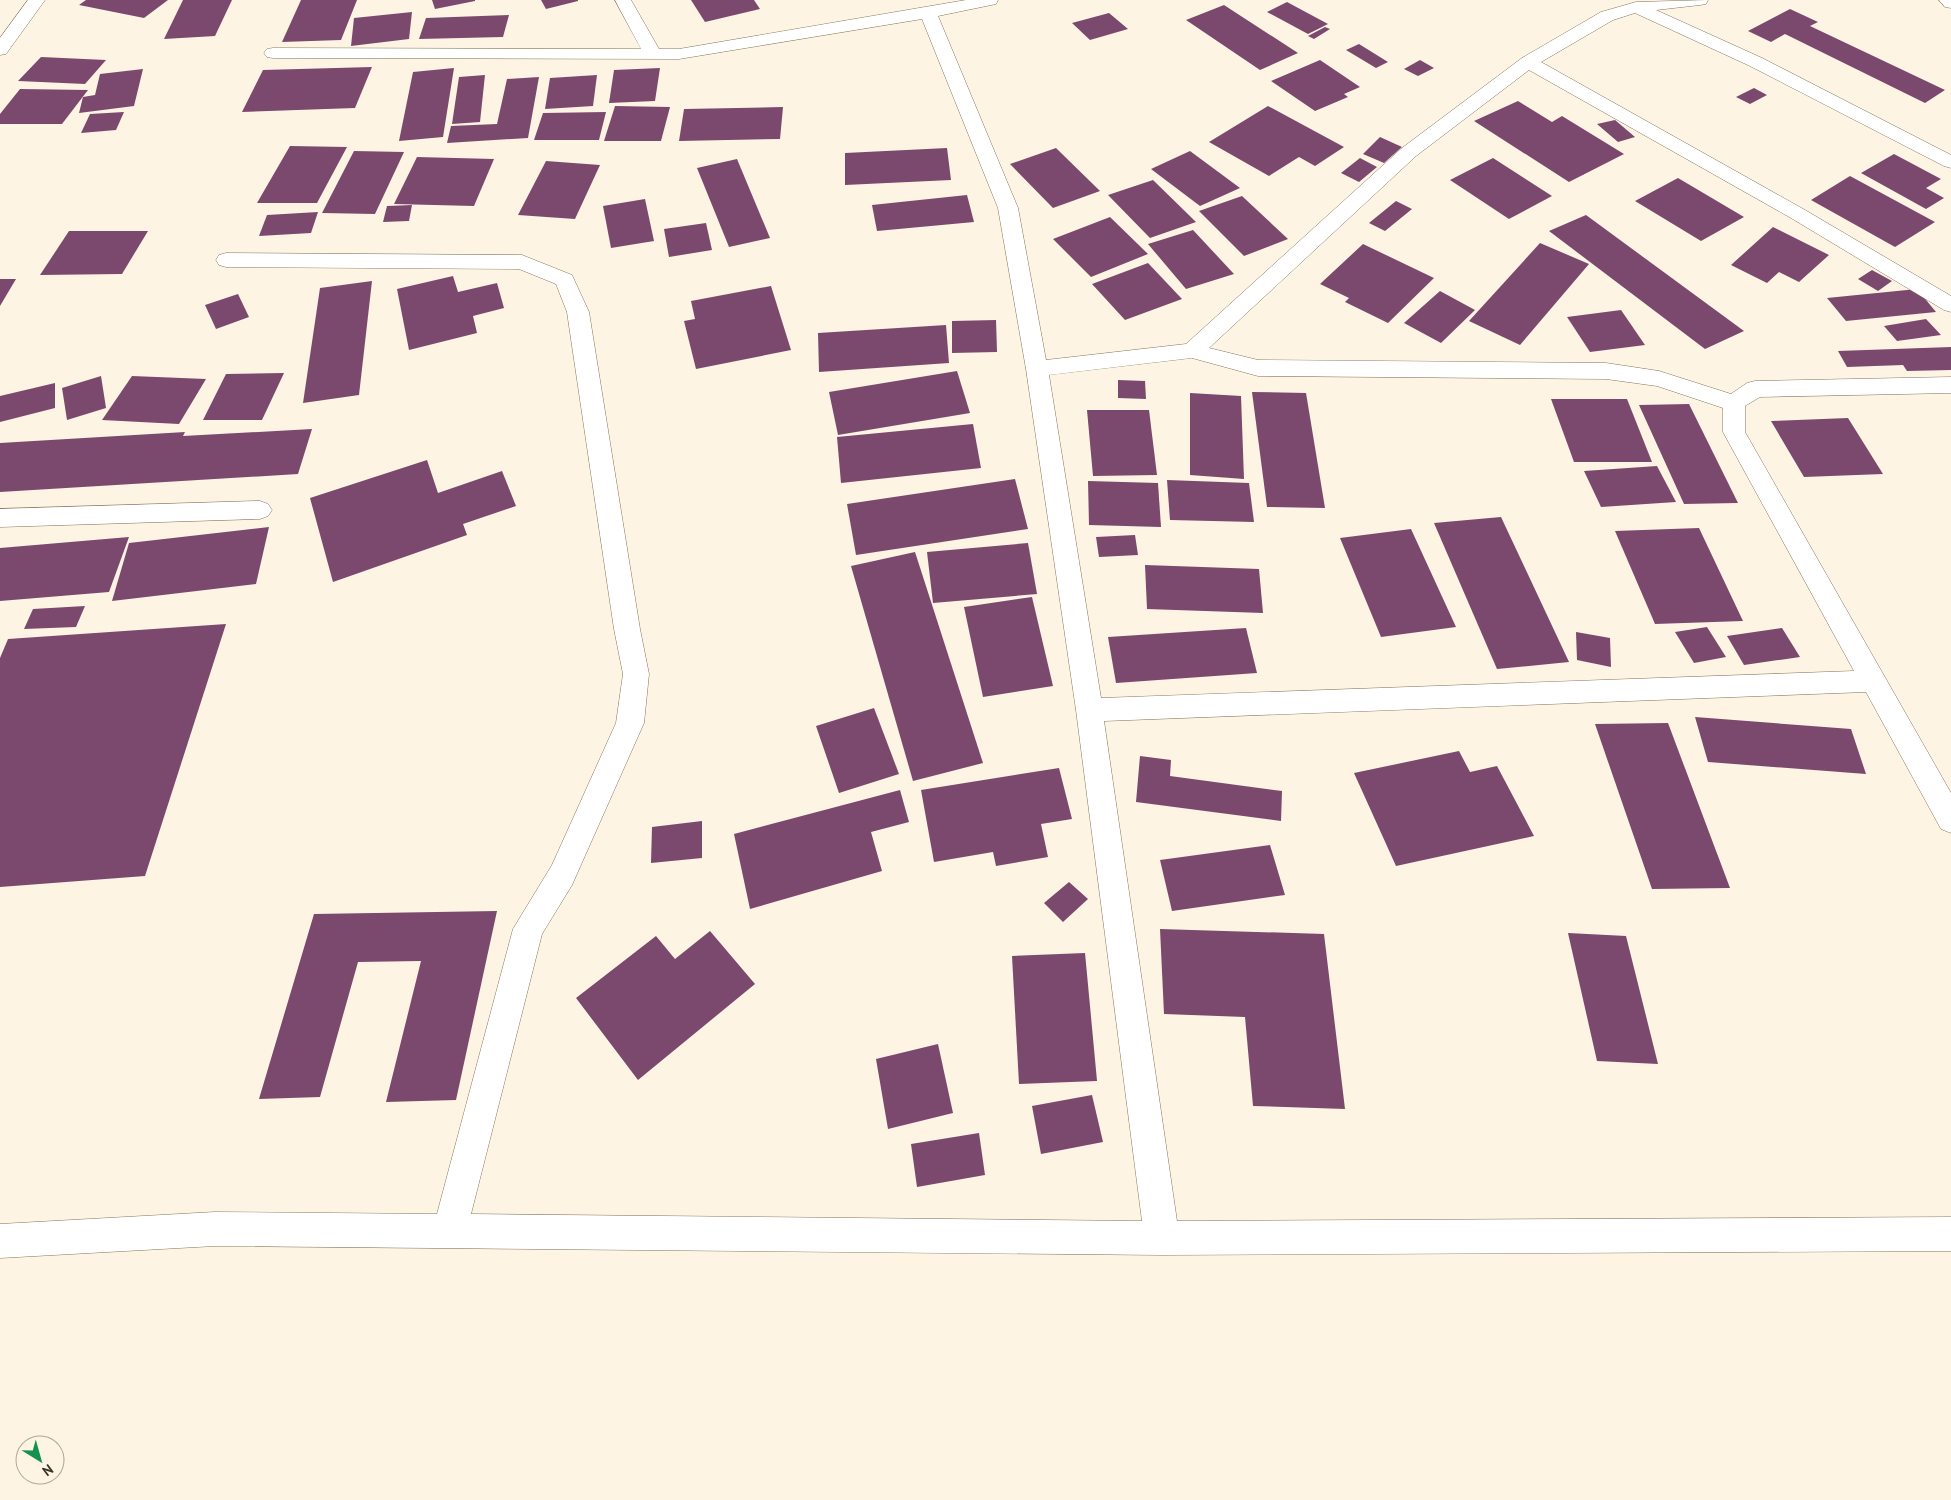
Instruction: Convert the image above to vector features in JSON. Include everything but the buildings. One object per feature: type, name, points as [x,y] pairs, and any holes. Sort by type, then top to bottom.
[{"type":"street","points":[[0,50],[37,0]]},
{"type":"street","points":[[623,0],[653,54]]},
{"type":"street","points":[[273,53],[679,54],[928,13],[990,0]]},
{"type":"street","points":[[1618,0],[1756,62],[1951,162]]},
{"type":"street","points":[[1192,351],[1409,152],[1528,62],[1607,16],[1636,7],[1700,0]]},
{"type":"street","points":[[1947,0],[1951,3]]},
{"type":"street","points":[[928,13],[1008,208],[1037,369],[1089,710],[1162,1238]]},
{"type":"street","points":[[1528,62],[1798,214],[1951,304]]},
{"type":"street","points":[[226,260],[522,262],[565,280],[578,312],[627,629],[636,674],[630,723],[562,875],[528,929],[450,1231]]},
{"type":"street","points":[[1037,369],[1192,351],[1258,368],[1606,371],[1659,379],[1734,403]]},
{"type":"street","points":[[1734,403],[1755,389],[1951,385]]},
{"type":"street","points":[[1734,403],[1734,432],[1951,820]]},
{"type":"street","points":[[0,518],[260,510]]},
{"type":"street","points":[[1089,710],[1874,681]]},
{"type":"street","points":[[0,1241],[215,1229],[1162,1238],[1951,1234]]}]
